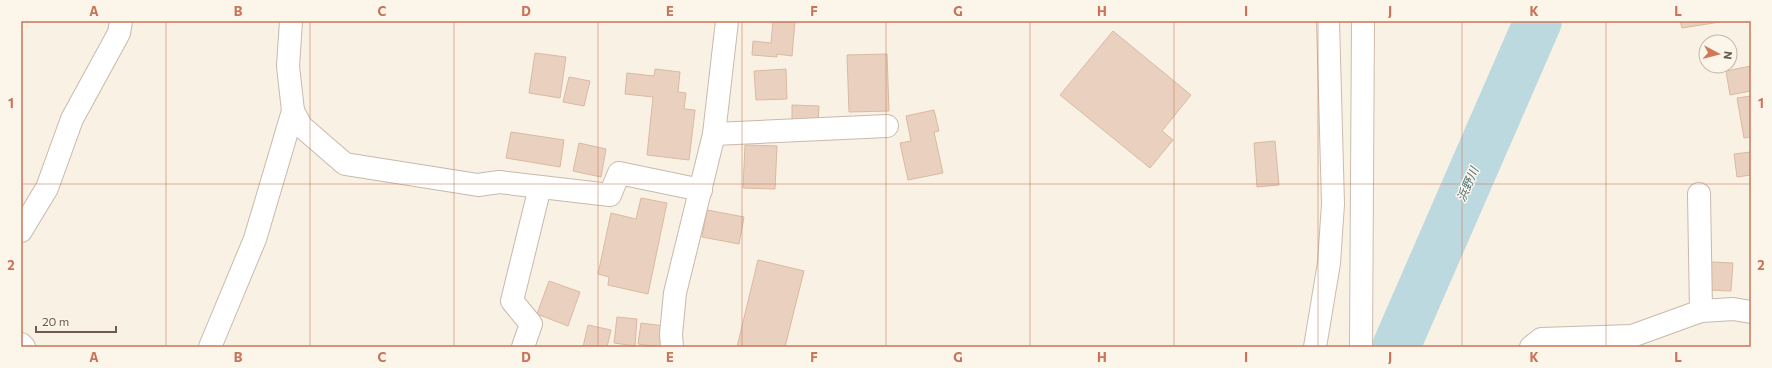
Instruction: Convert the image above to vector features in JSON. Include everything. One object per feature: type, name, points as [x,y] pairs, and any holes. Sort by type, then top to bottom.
[{"type":"street","points":[[21,231],[47,188],[72,119],[119,32],[122,21]]},
{"type":"street","points":[[210,347],[255,239],[293,111],[288,66],[291,21]]},
{"type":"street","points":[[672,347],[671,334],[675,293],[714,134],[728,21]]},
{"type":"street","points":[[1315,347],[1329,264],[1333,204],[1328,21]]},
{"type":"street","points":[[1361,338],[1363,21]]},
{"type":"street","points":[[293,111],[302,126],[345,164],[478,185],[499,182],[610,195],[620,173],[701,190]]},
{"type":"street","points":[[714,134],[887,126]]},
{"type":"street","points":[[522,347],[531,324],[512,301],[540,187]]},
{"type":"street","points":[[1699,194],[1701,311]]},
{"type":"street","points":[[1531,347],[1541,339],[1632,336],[1701,311],[1734,310],[1751,312]]},
{"type":"street","points":[[21,344],[24,347]]},
{"type":"building","points":[[773,21],[795,21],[792,56],[777,54],[777,57],[752,55],[753,41],[771,43]]},
{"type":"building","points":[[1680,21],[1726,21],[1682,28]]},
{"type":"building","points":[[1113,31],[1191,95],[1162,131],[1173,140],[1150,168],[1060,95]]},
{"type":"building","points":[[535,53],[566,57],[560,98],[529,93]]},
{"type":"building","points":[[887,54],[889,111],[849,112],[847,55]]},
{"type":"building","points":[[1751,66],[1751,91],[1730,95],[1726,74],[1738,74],[1738,69]]},
{"type":"building","points":[[655,69],[680,72],[678,92],[686,93],[684,109],[695,110],[689,160],[647,155],[653,97],[625,94],[627,73],[654,76]]},
{"type":"building","points":[[786,69],[787,99],[756,100],[754,71]]},
{"type":"building","points":[[569,77],[590,81],[584,106],[563,102]]},
{"type":"building","points":[[1751,96],[1751,137],[1744,138],[1737,98]]},
{"type":"building","points":[[792,105],[819,106],[818,122],[792,121]]},
{"type":"building","points":[[934,110],[939,131],[934,132],[943,173],[908,180],[900,143],[911,141],[906,116]]},
{"type":"building","points":[[511,132],[564,140],[560,167],[506,158]]},
{"type":"building","points":[[1275,141],[1279,185],[1257,187],[1254,143]]},
{"type":"building","points":[[579,143],[606,149],[601,177],[573,171]]},
{"type":"building","points":[[745,145],[777,146],[775,189],[743,188]]},
{"type":"building","points":[[1751,152],[1751,175],[1737,177],[1734,154]]},
{"type":"building","points":[[641,198],[667,203],[648,294],[608,285],[609,277],[598,274],[611,213],[636,219]]},
{"type":"building","points":[[707,210],[744,217],[739,244],[702,237]]},
{"type":"building","points":[[758,260],[804,271],[785,347],[737,347]]},
{"type":"building","points":[[1711,262],[1733,263],[1731,291],[1709,290]]},
{"type":"building","points":[[549,281],[580,292],[568,326],[537,314]]},
{"type":"building","points":[[617,317],[637,319],[635,346],[614,343]]},
{"type":"building","points":[[641,323],[664,326],[661,347],[638,344]]},
{"type":"building","points":[[588,325],[611,330],[607,347],[583,347]]},
{"type":"waterway","name":"浜野川","points":[[1396,347],[1538,21]]}]
